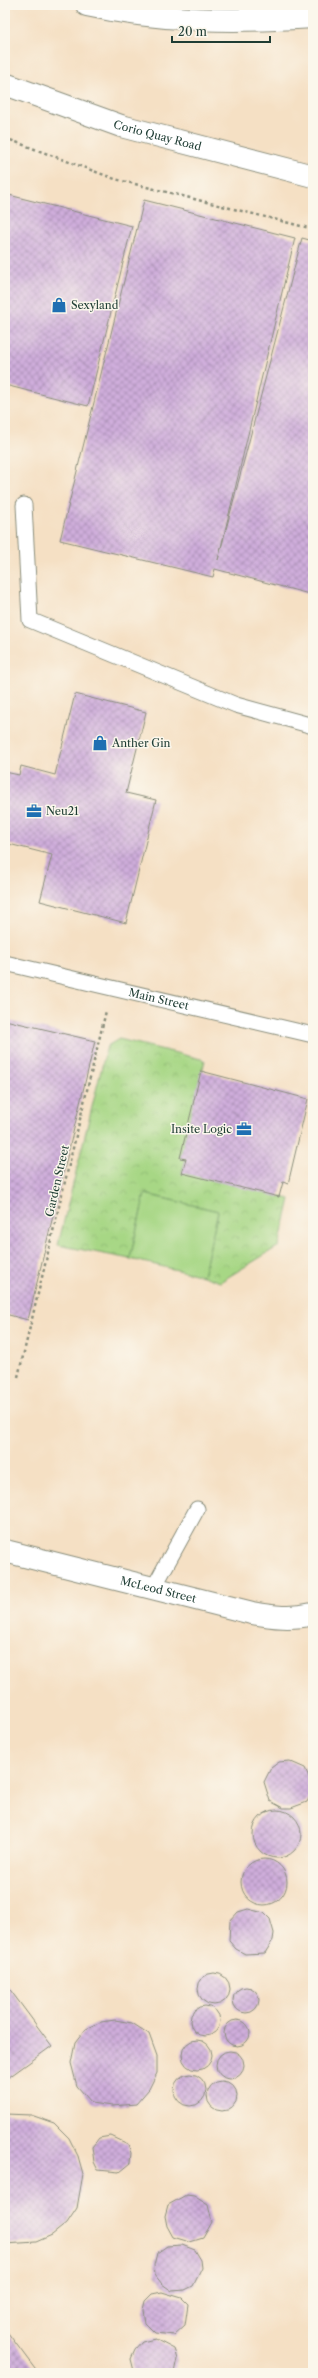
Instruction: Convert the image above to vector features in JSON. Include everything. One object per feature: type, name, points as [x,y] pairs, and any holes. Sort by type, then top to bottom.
[{"type":"main road","points":[[87,5],[108,10],[184,18],[244,21],[313,17]]},
{"type":"main road","name":"Corio Quay Road","points":[[5,84],[121,126],[313,176]]},
{"type":"main road","name":"McLeod Street","points":[[5,1551],[272,1617],[299,1618],[313,1614]]},
{"type":"lane","points":[[24,504],[30,620],[236,705],[313,726]]},
{"type":"lane","name":"Main Street","points":[[5,963],[313,1035]]},
{"type":"lane","points":[[154,1587],[197,1509]]},
{"type":"path","points":[[5,138],[115,179],[313,228]]},
{"type":"path","name":"Garden Street","points":[[18,1377],[111,988]]},
{"type":"green space","points":[[119,1039],[205,1060],[180,1158],[186,1159],[182,1172],[290,1199],[279,1246],[220,1282],[203,1276],[218,1211],[145,1194],[130,1259],[58,1245],[107,1046]]},
{"type":"green space","points":[[145,1194],[218,1211],[203,1276],[130,1259]]},
{"type":"building","name":"Sexyland","points":[[5,194],[132,226],[88,406],[5,385]]},
{"type":"building","points":[[144,200],[295,238],[218,560],[302,238],[313,241],[313,595],[215,569],[213,577],[60,540]]},
{"type":"building","points":[[75,694],[146,712],[126,793],[156,800],[126,923],[40,901],[52,855],[5,843],[5,772],[19,775],[21,766],[55,775]]},
{"type":"building","points":[[5,1020],[95,1041],[28,1320],[5,1314]]},
{"type":"building","name":"Insite Logic","points":[[201,1071],[308,1099],[288,1184],[283,1182],[279,1197],[182,1173],[186,1159],[180,1158]]},
{"type":"building","points":[[289,1761],[305,1768],[312,1784],[311,1794],[307,1802],[291,1808],[283,1808],[270,1801],[264,1782],[271,1768],[279,1762]]},
{"type":"building","points":[[277,1810],[286,1812],[294,1817],[299,1825],[301,1834],[299,1843],[294,1851],[286,1856],[277,1858],[268,1856],[260,1851],[255,1843],[253,1834],[255,1825],[260,1817],[268,1812]]},
{"type":"building","points":[[260,1859],[268,1859],[277,1863],[283,1869],[287,1882],[283,1895],[277,1901],[268,1905],[260,1905],[251,1901],[245,1895],[241,1886],[241,1878],[245,1869],[251,1863]]},
{"type":"building","points":[[248,1909],[264,1913],[270,1919],[274,1933],[273,1940],[265,1953],[245,1954],[236,1949],[229,1941],[230,1921],[238,1912]]},
{"type":"building","points":[[211,1973],[217,1973],[227,1980],[230,1989],[229,1995],[223,2002],[217,2005],[211,2005],[201,1998],[198,1992],[198,1986],[205,1976]]},
{"type":"building","points":[[5,1983],[52,2046],[5,2080]]},
{"type":"building","points":[[246,1987],[255,1991],[259,2000],[255,2009],[246,2013],[237,2009],[233,2000],[237,1991]]},
{"type":"building","points":[[205,2006],[216,2010],[220,2021],[216,2032],[205,2036],[194,2032],[190,2021],[194,2010]]},
{"type":"building","points":[[115,2020],[132,2023],[149,2034],[157,2056],[157,2073],[149,2089],[136,2104],[112,2106],[92,2103],[77,2086],[71,2063],[75,2043],[86,2029],[101,2022]]},
{"type":"building","points":[[237,2020],[246,2024],[250,2033],[246,2042],[237,2046],[228,2042],[224,2033],[228,2024]]},
{"type":"building","points":[[197,2040],[208,2044],[212,2055],[208,2066],[197,2070],[186,2066],[182,2055],[186,2044]]},
{"type":"building","points":[[230,2051],[240,2055],[244,2065],[240,2075],[230,2079],[220,2075],[216,2065],[220,2055]]},
{"type":"building","points":[[190,2074],[201,2079],[206,2090],[201,2101],[190,2106],[179,2101],[174,2090],[179,2079]]},
{"type":"building","points":[[222,2081],[233,2085],[237,2096],[233,2107],[222,2111],[211,2107],[207,2096],[211,2085]]},
{"type":"building","points":[[5,2114],[31,2115],[54,2123],[69,2138],[78,2156],[83,2174],[77,2208],[67,2223],[52,2235],[36,2242],[5,2244]]},
{"type":"building","points":[[111,2136],[128,2144],[131,2153],[130,2163],[119,2172],[98,2170],[94,2162],[92,2147],[99,2138]]},
{"type":"building","points":[[186,2195],[194,2196],[208,2205],[212,2222],[203,2238],[190,2242],[173,2237],[167,2226],[165,2216],[168,2205]]},
{"type":"building","points":[[182,2245],[195,2250],[201,2260],[202,2268],[193,2286],[185,2290],[172,2291],[162,2284],[155,2275],[154,2265],[157,2253],[167,2246]]},
{"type":"building","points":[[162,2292],[182,2298],[188,2304],[185,2325],[174,2335],[155,2333],[145,2323],[143,2310],[145,2301],[152,2294]]},
{"type":"building","points":[[5,2329],[38,2373],[5,2373]]},
{"type":"building","points":[[155,2339],[174,2349],[177,2358],[174,2373],[136,2373],[134,2371],[131,2359],[135,2350],[142,2342]]},
{"type":"place","name":"Sexyland","points":[[59,305]]},
{"type":"place","name":"Anther Gin","points":[[100,743]]},
{"type":"place","name":"Neu21","points":[[34,811]]},
{"type":"place","name":"Insite Logic","points":[[244,1129]]}]
